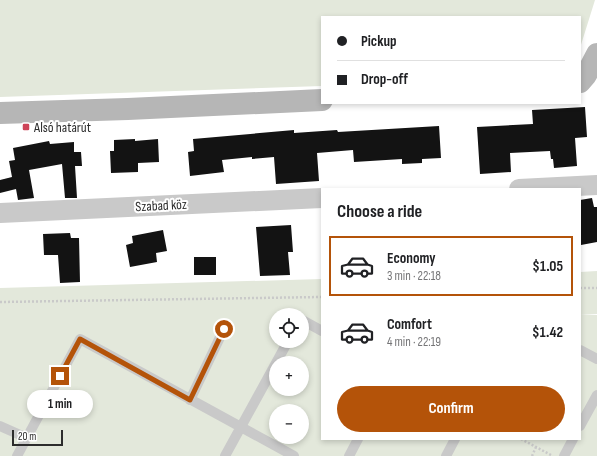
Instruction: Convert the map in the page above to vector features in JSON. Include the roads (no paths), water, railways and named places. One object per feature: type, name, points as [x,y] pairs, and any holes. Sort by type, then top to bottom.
[{"type":"street","points":[[588,79],[597,54]]},
{"type":"street","points":[[0,113],[321,100]]},
{"type":"street","points":[[538,188],[597,185]]},
{"type":"street","name":"Szabad köz","points":[[0,213],[321,198]]},
{"type":"lane","points":[[309,324],[321,330]]},
{"type":"lane","points":[[190,400],[224,329]]},
{"type":"lane","points":[[17,456],[80,339],[294,456]]},
{"type":"lane","points":[[581,351],[597,359]]},
{"type":"lane","points":[[226,456],[269,376]]},
{"type":"lane","points":[[581,424],[597,395]]},
{"type":"lane","points":[[0,426],[27,438]]},
{"type":"lane","points":[[349,456],[357,440]]},
{"type":"lane","points":[[446,456],[454,440]]},
{"type":"lane","points":[[564,456],[572,440]]},
{"type":"place","name":"Alsó határút","points":[[26,127]]}]
